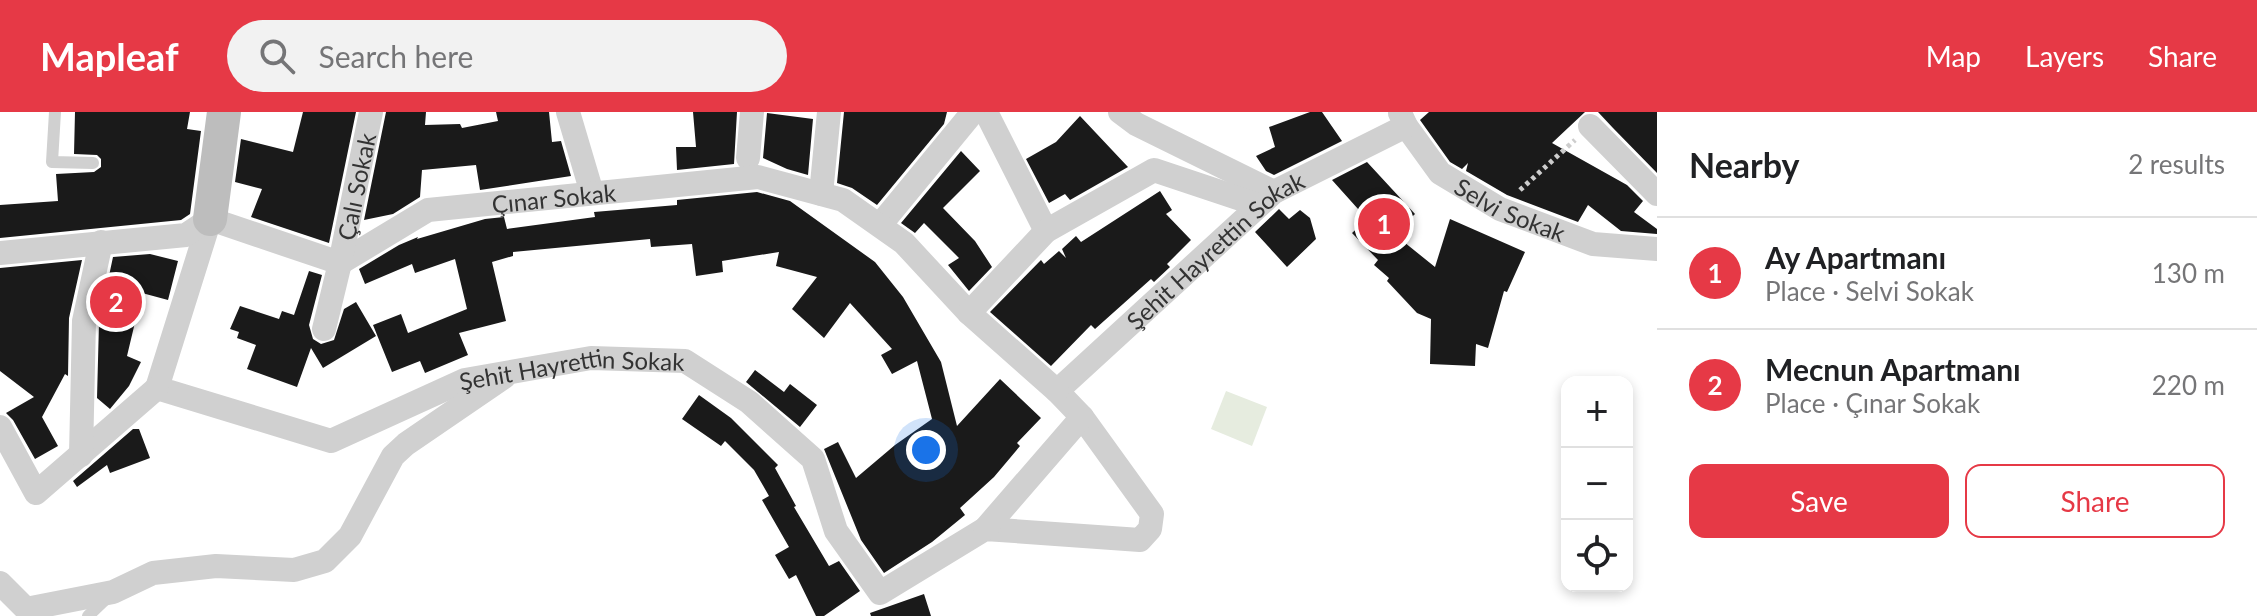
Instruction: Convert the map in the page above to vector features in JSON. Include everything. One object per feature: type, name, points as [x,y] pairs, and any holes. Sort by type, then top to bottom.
[{"type":"street","points":[[0,427],[36,493],[157,388],[210,219],[224,112]]},
{"type":"street","name":"Çalı Sokak","points":[[324,329],[371,112]]},
{"type":"street","points":[[568,112],[592,193]]},
{"type":"street","points":[[748,158],[752,112]]},
{"type":"street","points":[[821,194],[829,112]]},
{"type":"street","points":[[880,225],[973,112]]},
{"type":"street","points":[[986,112],[1046,231]]},
{"type":"street","points":[[1120,112],[1266,199]]},
{"type":"street","name":"Şehit Hayrettin Sokak","points":[[1057,391],[1266,199],[1403,119]]},
{"type":"street","name":"Selvi Sokak","points":[[1403,119],[1440,173],[1500,209],[1593,244],[1657,249]]},
{"type":"street","points":[[1590,126],[1657,194]]},
{"type":"street","points":[[969,313],[1046,231],[1154,170],[1266,199]]},
{"type":"street","name":"Çınar Sokak","points":[[340,263],[428,210],[758,177],[843,200],[880,225],[904,243],[969,313],[1057,391]]},
{"type":"street","points":[[0,253],[186,235],[210,219]]},
{"type":"street","points":[[210,219],[340,263]]},
{"type":"street","points":[[81,455],[84,321],[101,242]]},
{"type":"street","name":"Şehit Hayrettin Sokak","points":[[157,388],[331,441],[465,380],[591,358],[685,361],[749,402],[813,459],[836,531],[880,593],[985,529]]},
{"type":"street","points":[[0,583],[26,609],[113,592],[153,573],[216,566],[294,570],[325,561],[350,536],[393,456],[513,371]]},
{"type":"street","points":[[985,529],[1140,540],[1150,529],[1152,514],[1082,417],[1057,391]]},
{"type":"street","points":[[985,529],[1082,417]]},
{"type":"lane","points":[[55,112],[52,162],[93,163]]},
{"type":"lane","points":[[88,616],[113,592]]},
{"type":"path","points":[[1500,209],[1590,126]]},
{"type":"shaded area","points":[[1226,391],[1267,407],[1252,446],[1211,429]]},
{"type":"building","points":[[75,112],[190,112],[187,129],[201,131],[190,214],[181,220],[0,238],[0,205],[58,201],[56,174],[94,172],[101,167],[101,159],[97,155],[74,154]]},
{"type":"building","points":[[303,112],[356,112],[329,243],[251,217],[262,189],[235,182],[241,139],[293,152]]},
{"type":"building","points":[[386,112],[426,112],[425,125],[460,124],[462,128],[498,121],[496,112],[549,112],[552,142],[561,141],[571,176],[480,190],[476,165],[422,170],[420,197],[393,214],[364,220]]},
{"type":"building","points":[[693,112],[737,112],[734,164],[677,170],[676,147],[696,147]]},
{"type":"building","points":[[844,112],[947,112],[944,124],[877,205],[852,188],[837,183]]},
{"type":"building","points":[[1310,112],[1322,112],[1342,141],[1274,175],[1266,171],[1256,156],[1275,147],[1269,127]]},
{"type":"building","points":[[1429,112],[1585,112],[1552,143],[1627,185],[1643,201],[1634,212],[1657,229],[1657,234],[1621,231],[1588,205],[1578,222],[1507,195],[1466,171],[1468,163],[1462,169],[1450,162],[1420,120]]},
{"type":"building","points":[[1598,112],[1657,112],[1657,173],[1613,128]]},
{"type":"building","points":[[767,113],[813,119],[808,175],[763,158]]},
{"type":"building","points":[[1080,116],[1128,167],[1070,200],[1065,194],[1049,203],[1026,159],[1056,142]]},
{"type":"building","points":[[961,151],[980,171],[943,208],[975,241],[992,267],[969,291],[948,265],[959,258],[924,223],[915,233],[901,223]]},
{"type":"building","points":[[1367,162],[1415,214],[1394,234],[1435,267],[1450,219],[1525,252],[1507,292],[1504,291],[1488,348],[1476,344],[1475,366],[1430,364],[1431,319],[1417,313],[1387,281],[1389,278],[1374,265],[1378,260],[1352,233],[1367,219],[1332,180]]},
{"type":"building","points":[[1160,191],[1172,210],[1166,214],[1191,240],[1154,282],[1151,279],[1095,329],[1091,325],[1051,366],[990,312],[1041,260],[1044,264],[1059,251],[1066,258],[1062,249],[1076,236],[1081,242]]},
{"type":"building","points":[[757,192],[790,201],[875,262],[903,297],[941,362],[957,426],[1000,379],[1041,418],[1017,443],[1020,446],[994,477],[960,508],[965,515],[932,542],[884,573],[861,540],[824,449],[838,442],[856,478],[932,419],[917,361],[892,374],[881,355],[892,349],[850,303],[824,338],[792,309],[817,277],[776,266],[779,252],[722,261],[723,272],[696,276],[692,244],[651,247],[650,239],[513,252],[513,256],[492,262],[506,321],[459,333],[468,355],[425,373],[420,361],[392,372],[373,325],[401,314],[408,333],[467,309],[455,259],[415,273],[412,264],[365,284],[359,269],[399,245],[485,219],[504,217],[507,229],[595,217],[594,212],[677,205],[677,200]]},
{"type":"building","points":[[1279,209],[1289,219],[1300,210],[1310,218],[1316,239],[1287,267],[1255,232]]},
{"type":"building","points":[[150,254],[178,261],[168,300],[142,293],[127,356],[141,362],[129,386],[110,409],[97,398],[99,323],[113,257]]},
{"type":"building","points":[[82,260],[69,318],[68,376],[65,374],[42,417],[58,446],[35,459],[6,413],[34,397],[0,371],[0,268]]},
{"type":"building","points":[[309,271],[322,275],[309,325],[313,339],[321,344],[334,340],[344,309],[356,302],[376,336],[323,368],[311,348],[297,387],[247,369],[256,345],[237,338],[239,332],[230,329],[240,306],[279,319],[282,311],[294,315]]},
{"type":"building","points":[[755,370],[784,392],[790,384],[817,405],[800,427],[746,382]]},
{"type":"building","points":[[699,395],[731,418],[778,465],[775,468],[794,507],[829,566],[839,561],[860,591],[824,616],[816,616],[796,575],[789,579],[775,555],[789,547],[762,500],[769,496],[754,470],[725,441],[721,446],[682,419]]},
{"type":"building","points":[[133,429],[139,429],[150,458],[110,473],[107,465],[77,487],[73,481]]},
{"type":"building","points":[[924,594],[931,616],[871,616],[870,613]]},
{"type":"place","name":"Ay Apartmanı","points":[[1384,224]]},
{"type":"place","name":"Mecnun Apartmanı","points":[[116,302]]}]
